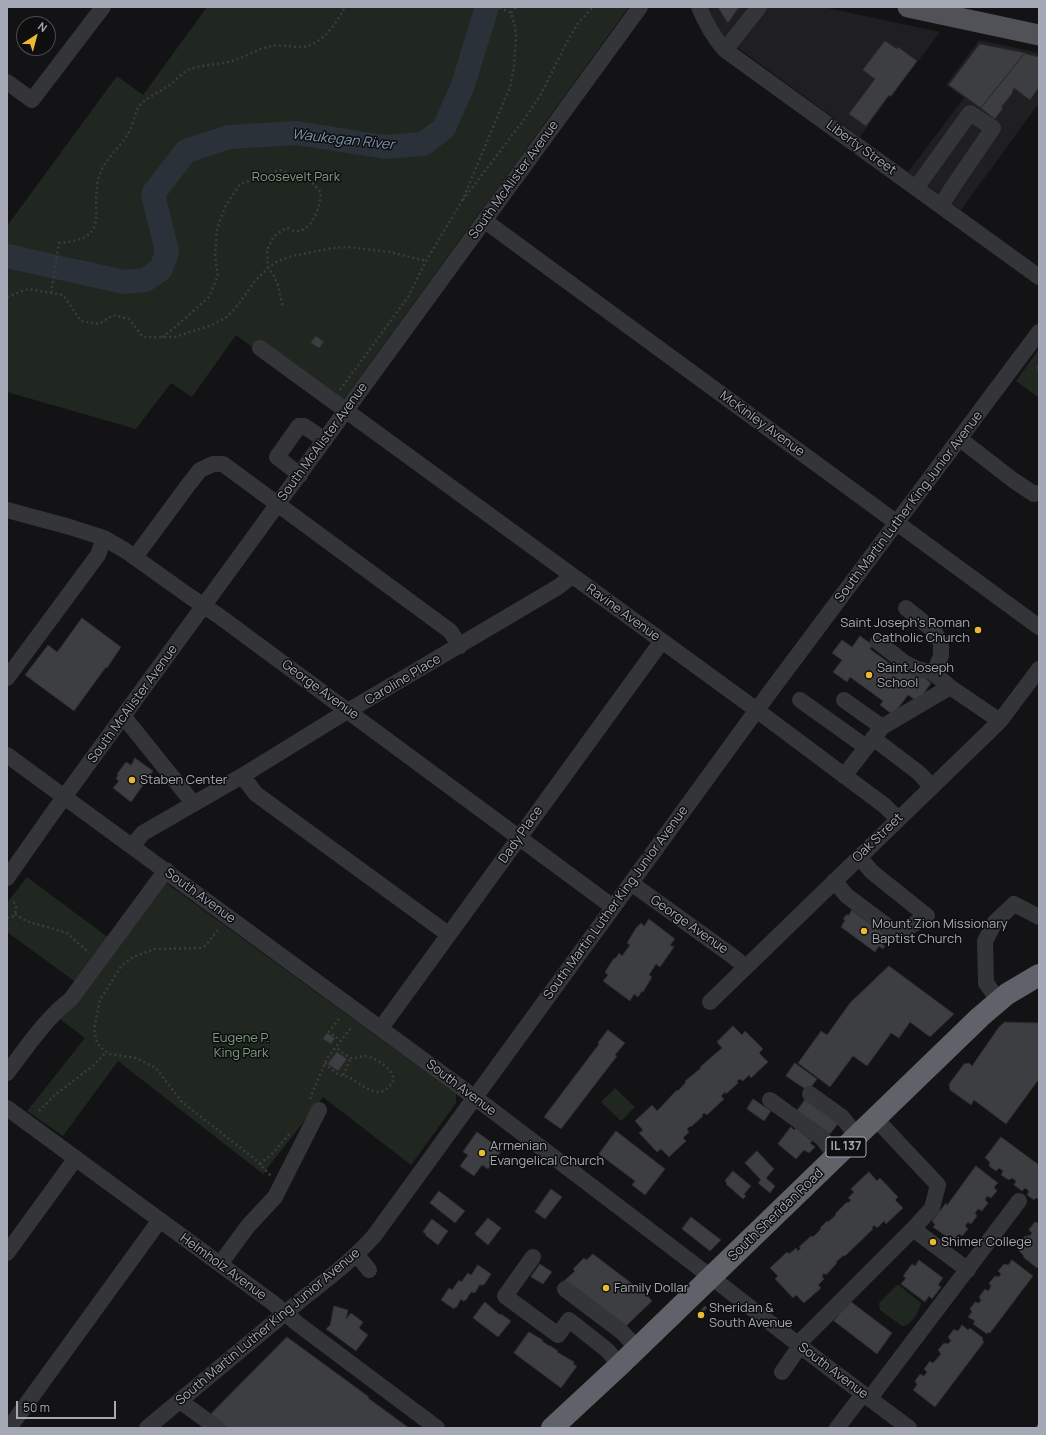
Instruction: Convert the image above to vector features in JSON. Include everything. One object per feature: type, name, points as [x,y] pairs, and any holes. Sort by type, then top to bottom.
[{"type":"highway","name":"South Sheridan Road","points":[[552,1428],[620,1365],[974,1023],[1007,994],[1039,974]]},
{"type":"main road","points":[[908,7],[1039,35]]},
{"type":"street","points":[[7,82],[32,100],[103,7]]},
{"type":"street","name":"South McAlister Avenue","points":[[7,878],[65,796],[640,7]]},
{"type":"street","name":"Liberty Street","points":[[699,7],[714,38],[725,50],[1039,277]]},
{"type":"street","points":[[725,50],[758,7]]},
{"type":"street","points":[[916,188],[970,113],[993,128],[941,206]]},
{"type":"street","name":"McKinley Avenue","points":[[484,221],[1039,628]]},
{"type":"street","name":"South Martin Luther King Junior Avenue","points":[[147,1428],[338,1272],[357,1255],[374,1236],[756,711],[1039,332]]},
{"type":"street","name":"Ravine Avenue","points":[[260,348],[662,641],[885,806],[898,819]]},
{"type":"street","points":[[300,474],[277,457],[299,426],[304,426],[325,440]]},
{"type":"street","points":[[960,439],[1034,494],[1039,493]]},
{"type":"street","points":[[135,557],[200,470],[213,464],[220,464],[227,466],[450,631],[460,646]]},
{"type":"street","name":"George Avenue","points":[[7,510],[104,538],[135,557],[349,711],[613,907]]},
{"type":"street","points":[[7,678],[98,555],[104,538]]},
{"type":"street","name":"Caroline Place","points":[[132,846],[143,833],[242,776],[460,646],[558,587],[572,576]]},
{"type":"street","points":[[906,608],[934,630],[941,643],[941,656],[936,668],[932,672]]},
{"type":"street","name":"Dady Place","points":[[381,1028],[662,641]]},
{"type":"street","points":[[878,642],[905,663],[917,669],[932,672],[950,687],[1000,721]]},
{"type":"street","name":"Oak Street","points":[[710,1002],[1000,721],[1039,669]]},
{"type":"street","points":[[844,776],[874,737],[950,687]]},
{"type":"street","points":[[800,700],[874,737],[919,773],[932,787]]},
{"type":"street","points":[[844,700],[874,737]]},
{"type":"street","points":[[124,717],[194,804]]},
{"type":"street","name":"South Avenue","points":[[7,755],[166,870],[475,1098],[909,1428]]},
{"type":"street","points":[[242,776],[256,794],[448,934]]},
{"type":"street","points":[[834,881],[847,896],[898,934],[927,916],[872,872],[859,857]]},
{"type":"street","points":[[7,1073],[57,1009],[71,999],[166,870]]},
{"type":"street","name":"George Avenue","points":[[631,883],[732,955],[746,967]]},
{"type":"street","points":[[999,1001],[986,983],[985,941],[995,922],[1014,904],[1039,917]]},
{"type":"street","points":[[810,1094],[842,1117],[857,1136]]},
{"type":"street","points":[[770,1100],[822,1138],[836,1156]]},
{"type":"street","points":[[220,1264],[248,1226],[275,1197],[282,1186],[314,1106]]},
{"type":"street","name":"Helmholz Avenue","points":[[7,1108],[220,1264],[285,1314],[373,1375],[437,1428]]},
{"type":"street","points":[[782,1372],[799,1345],[932,1208],[938,1186],[875,1118]]},
{"type":"street","points":[[7,1253],[76,1158]]},
{"type":"street","points":[[837,1428],[866,1396],[968,1270],[1019,1201]]},
{"type":"street","points":[[9,1428],[160,1220]]},
{"type":"street","points":[[913,1228],[968,1270]]},
{"type":"street","points":[[357,1255],[369,1270]]},
{"type":"street","points":[[533,1258],[505,1296],[558,1335],[568,1320],[607,1350],[620,1365]]},
{"type":"street","points":[[565,1289],[622,1332],[637,1348]]},
{"type":"street","points":[[180,1401],[216,1428]]},
{"type":"path","points":[[51,293],[59,243],[81,240],[88,236],[93,230],[97,214],[98,180],[107,162],[129,131],[140,105],[189,70],[235,60],[266,47],[281,45],[294,47],[310,45],[327,34],[336,23],[345,7]]},
{"type":"path","points":[[462,201],[510,87],[514,67],[516,37],[515,26],[510,13],[499,7]]},
{"type":"path","points":[[510,13],[516,7]]},
{"type":"path","points":[[338,392],[408,297],[426,261],[462,201],[526,117],[541,94],[568,38],[593,7]]},
{"type":"path","points":[[162,337],[173,329],[209,296],[218,276],[215,255],[217,229],[225,207],[240,184],[280,170],[299,176],[314,184],[321,193],[321,200],[316,216],[304,228],[295,231],[286,228],[274,236],[267,250],[268,268],[274,276],[278,286],[283,308]]},
{"type":"path","points":[[7,297],[28,289],[63,295],[81,321],[99,324],[113,316],[129,319],[143,337],[175,337],[212,325],[227,317],[238,305],[255,281],[268,268],[278,261],[292,256],[348,246],[390,252],[426,261]]},
{"type":"path","points":[[7,918],[12,917],[15,914],[16,906],[12,900]]},
{"type":"path","points":[[15,914],[26,921],[67,933],[82,946],[97,963],[115,976]]},
{"type":"path","points":[[218,930],[205,946],[200,948],[155,949],[133,957],[122,965],[100,1000],[94,1029],[97,1042],[101,1048],[109,1054],[136,1058],[156,1068],[182,1102],[260,1164],[282,1186]]},
{"type":"path","points":[[339,1019],[329,1032],[341,1041]]},
{"type":"path","points":[[314,1106],[324,1063],[351,1028]]},
{"type":"path","points":[[324,1063],[338,1074],[350,1077],[370,1091],[382,1091],[390,1087],[394,1079],[392,1073],[387,1067],[372,1058],[363,1056],[351,1058],[335,1047]]},
{"type":"path","points":[[39,1111],[56,1094],[93,1066],[106,1052]]},
{"type":"path","points":[[343,1075],[351,1058]]},
{"type":"path","points":[[260,1164],[273,1153],[294,1127]]},
{"type":"shaded area","points":[[707,7],[823,7],[940,32],[891,97],[889,96],[860,137],[723,37]]},
{"type":"shaded area","points":[[979,40],[1039,53],[1039,103],[961,210],[908,172],[964,98],[946,85]]},
{"type":"green space","name":"Roosevelt Park","points":[[207,7],[629,7],[336,410],[236,335],[192,397],[171,383],[136,429],[7,392],[7,226],[117,76],[143,95]]},
{"type":"green space","points":[[1039,349],[1039,398],[1016,381]]},
{"type":"green space","name":"Eugene P. King Park","points":[[27,877],[117,944],[165,882],[456,1094],[456,1103],[411,1165],[323,1097],[263,1174],[118,1061],[63,1136],[27,1111],[85,1038],[57,1017],[85,989],[7,932],[7,903]]},
{"type":"green space","points":[[615,1088],[635,1107],[621,1121],[601,1102]]},
{"type":"green space","points":[[897,1285],[921,1303],[917,1314],[912,1321],[909,1324],[902,1326],[880,1310],[879,1303]]},
{"type":"building","points":[[718,7],[739,7],[728,23]]},
{"type":"building","points":[[885,41],[897,49],[898,47],[917,61],[866,126],[849,114],[875,79],[863,70]]},
{"type":"building","points":[[980,44],[1025,53],[981,108],[949,85]]},
{"type":"building","points":[[1025,53],[1039,57],[1039,87],[1030,100],[1014,88],[995,119],[981,108]]},
{"type":"building","points":[[316,336],[324,342],[319,348],[311,343]]},
{"type":"building","points":[[82,618],[121,647],[74,711],[25,675],[48,645],[57,652]]},
{"type":"building","points":[[860,636],[873,645],[870,649],[904,674],[906,670],[917,678],[921,675],[931,683],[918,702],[908,695],[893,715],[880,705],[883,701],[850,677],[847,682],[833,672],[842,660],[832,653],[842,640],[852,647]]},
{"type":"building","name":"Staben Center","points":[[135,758],[153,771],[131,802],[113,788],[119,781],[116,779],[117,774],[126,762],[131,765]]},
{"type":"building","name":"Mount Zion Missionary Baptist Church","points":[[852,910],[887,936],[881,943],[885,946],[883,949],[879,946],[875,952],[841,927],[845,920],[843,919],[847,914],[848,916]]},
{"type":"building","points":[[649,919],[675,939],[670,945],[674,947],[660,967],[656,964],[649,975],[652,977],[643,992],[642,991],[638,997],[634,994],[630,1001],[603,981],[608,975],[605,972],[614,958],[615,959],[619,953],[622,956],[630,945],[627,943],[636,928],[641,923],[644,926]]},
{"type":"building","points":[[889,966],[954,1014],[930,1037],[910,1022],[899,1038],[891,1033],[867,1066],[853,1056],[830,1087],[798,1063],[821,1031],[827,1035],[850,1003]]},
{"type":"building","points":[[1005,1022],[1039,1023],[1039,1079],[1006,1124],[974,1100],[971,1105],[950,1090],[949,1084],[964,1064],[969,1063],[972,1066],[999,1027]]},
{"type":"building","points":[[733,1026],[742,1035],[745,1031],[763,1049],[759,1053],[768,1062],[751,1078],[749,1075],[743,1081],[740,1079],[737,1081],[738,1083],[726,1094],[725,1092],[721,1096],[724,1099],[707,1115],[704,1113],[702,1115],[703,1116],[687,1129],[689,1132],[683,1138],[686,1141],[669,1157],[661,1149],[657,1152],[639,1133],[643,1130],[635,1121],[652,1105],[657,1111],[677,1090],[678,1091],[686,1082],[685,1081],[722,1048],[717,1042]]},
{"type":"building","points":[[608,1030],[625,1043],[615,1055],[617,1056],[561,1129],[544,1117]]},
{"type":"building","points":[[327,1033],[335,1038],[331,1044],[323,1039]]},
{"type":"building","points":[[337,1052],[347,1059],[338,1071],[328,1064]]},
{"type":"building","points":[[795,1063],[817,1079],[808,1091],[786,1076]]},
{"type":"building","points":[[807,1097],[840,1121],[830,1134],[797,1111]]},
{"type":"building","points":[[753,1099],[771,1111],[764,1121],[747,1109]]},
{"type":"building","points":[[791,1127],[794,1130],[796,1128],[812,1141],[810,1143],[815,1147],[809,1153],[804,1150],[796,1159],[778,1144]]},
{"type":"building","points":[[616,1131],[665,1169],[645,1195],[632,1185],[635,1181],[599,1154]]},
{"type":"building","points":[[477,1132],[502,1150],[488,1169],[482,1165],[474,1176],[460,1166],[468,1155],[463,1152]]},
{"type":"building","points":[[1001,1137],[1039,1165],[1039,1199],[1036,1198],[1034,1200],[1027,1195],[1029,1191],[1025,1188],[1022,1191],[1014,1185],[1016,1181],[1012,1178],[1009,1180],[1001,1175],[1003,1171],[999,1168],[996,1171],[989,1166],[990,1162],[985,1158]]},
{"type":"building","points":[[757,1151],[774,1169],[766,1178],[775,1186],[770,1193],[758,1183],[761,1180],[745,1163]]},
{"type":"building","points":[[976,1166],[998,1183],[994,1187],[997,1191],[991,1198],[987,1196],[985,1200],[988,1203],[982,1211],[978,1209],[975,1213],[977,1216],[971,1224],[968,1222],[965,1226],[968,1229],[962,1236],[959,1234],[955,1239],[949,1235],[947,1237],[933,1227],[935,1225],[932,1221],[946,1203],[947,1205]]},
{"type":"building","points":[[733,1171],[751,1186],[744,1194],[746,1196],[743,1199],[726,1184],[727,1183],[725,1181]]},
{"type":"building","points":[[869,1172],[877,1181],[880,1178],[898,1197],[895,1200],[903,1208],[886,1224],[884,1221],[877,1228],[874,1225],[872,1228],[873,1229],[845,1256],[844,1255],[836,1262],[837,1263],[826,1275],[824,1273],[822,1276],[824,1279],[818,1285],[821,1288],[804,1303],[796,1295],[793,1298],[775,1279],[778,1276],[770,1268],[787,1252],[789,1254],[796,1248],[798,1251],[801,1248],[799,1247],[811,1236],[813,1237],[827,1221],[828,1222],[836,1215],[835,1214],[847,1202],[848,1203],[851,1200],[848,1198],[854,1192],[851,1189]]},
{"type":"building","points":[[551,1189],[562,1197],[545,1219],[535,1212]]},
{"type":"building","points":[[439,1191],[465,1211],[455,1223],[430,1203]]},
{"type":"building","points":[[691,1217],[721,1240],[710,1251],[682,1229]]},
{"type":"building","points":[[488,1218],[501,1228],[488,1245],[475,1234]]},
{"type":"building","points":[[432,1219],[448,1231],[438,1245],[423,1232]]},
{"type":"building","points":[[1035,1222],[1039,1223],[1039,1266],[1037,1268],[1023,1257],[1024,1256],[1019,1251],[1022,1246],[1020,1242],[1025,1236],[1030,1236],[1032,1233],[1029,1230]]},
{"type":"building","name":"Family Dollar","points":[[593,1254],[647,1295],[652,1301],[624,1328],[564,1281],[575,1271],[573,1269],[584,1258],[586,1260]]},
{"type":"building","points":[[919,1260],[943,1278],[938,1285],[941,1287],[932,1299],[929,1296],[925,1302],[901,1284],[906,1278],[903,1276],[912,1264],[915,1266]]},
{"type":"building","points":[[1012,1260],[1033,1276],[990,1333],[988,1332],[987,1334],[973,1324],[975,1321],[968,1317],[972,1312],[970,1309],[975,1302],[979,1303],[981,1300],[979,1297],[985,1289],[987,1291],[989,1290],[991,1286],[989,1283],[995,1276],[999,1277],[1001,1274],[998,1271],[1004,1264],[1008,1265]]},
{"type":"building","points":[[540,1264],[552,1272],[543,1284],[531,1277]]},
{"type":"building","points":[[478,1265],[491,1274],[484,1285],[483,1284],[482,1286],[480,1284],[475,1293],[471,1292],[466,1300],[463,1301],[461,1299],[454,1309],[441,1300],[449,1288],[452,1290],[459,1280],[461,1282],[468,1273],[471,1275]]},
{"type":"building","points":[[850,1301],[892,1333],[877,1354],[834,1321]]},
{"type":"building","points":[[485,1302],[500,1315],[501,1314],[511,1321],[498,1337],[473,1318]]},
{"type":"building","points":[[334,1306],[348,1310],[346,1319],[351,1313],[363,1322],[359,1328],[368,1335],[356,1351],[326,1329],[330,1325]]},
{"type":"building","points":[[705,1306],[707,1308],[702,1313],[700,1311]]},
{"type":"building","points":[[962,1325],[968,1330],[970,1328],[983,1338],[982,1340],[984,1342],[935,1407],[913,1390],[917,1385],[915,1381],[920,1374],[924,1376],[927,1372],[924,1369],[930,1361],[932,1363],[934,1362],[941,1354],[938,1350],[944,1343],[948,1344],[951,1341],[948,1337],[954,1329],[958,1331]]},
{"type":"building","points":[[529,1332],[543,1340],[542,1341],[574,1362],[573,1364],[577,1366],[561,1388],[514,1353]]},
{"type":"building","points":[[287,1337],[409,1428],[227,1428],[210,1415]]},
{"type":"waterway","name":"Waukegan River","points":[[7,256],[124,282],[145,280],[161,269],[167,252],[153,194],[186,151],[229,137],[296,133],[385,147],[423,144],[444,128],[463,85],[487,7]]},
{"type":"place","name":"Saint Joseph's Roman Catholic Church","points":[[978,630]]},
{"type":"place","name":"Saint Joseph School","points":[[869,675]]},
{"type":"place","name":"Staben Center","points":[[132,780]]},
{"type":"place","name":"Mount Zion Missionary Baptist Church","points":[[864,931]]},
{"type":"place","name":"Armenian Evangelical Church","points":[[482,1153]]},
{"type":"place","name":"Shimer College","points":[[933,1242]]},
{"type":"place","name":"Family Dollar","points":[[606,1288]]},
{"type":"place","name":"Sheridan & South Avenue","points":[[701,1315]]}]
